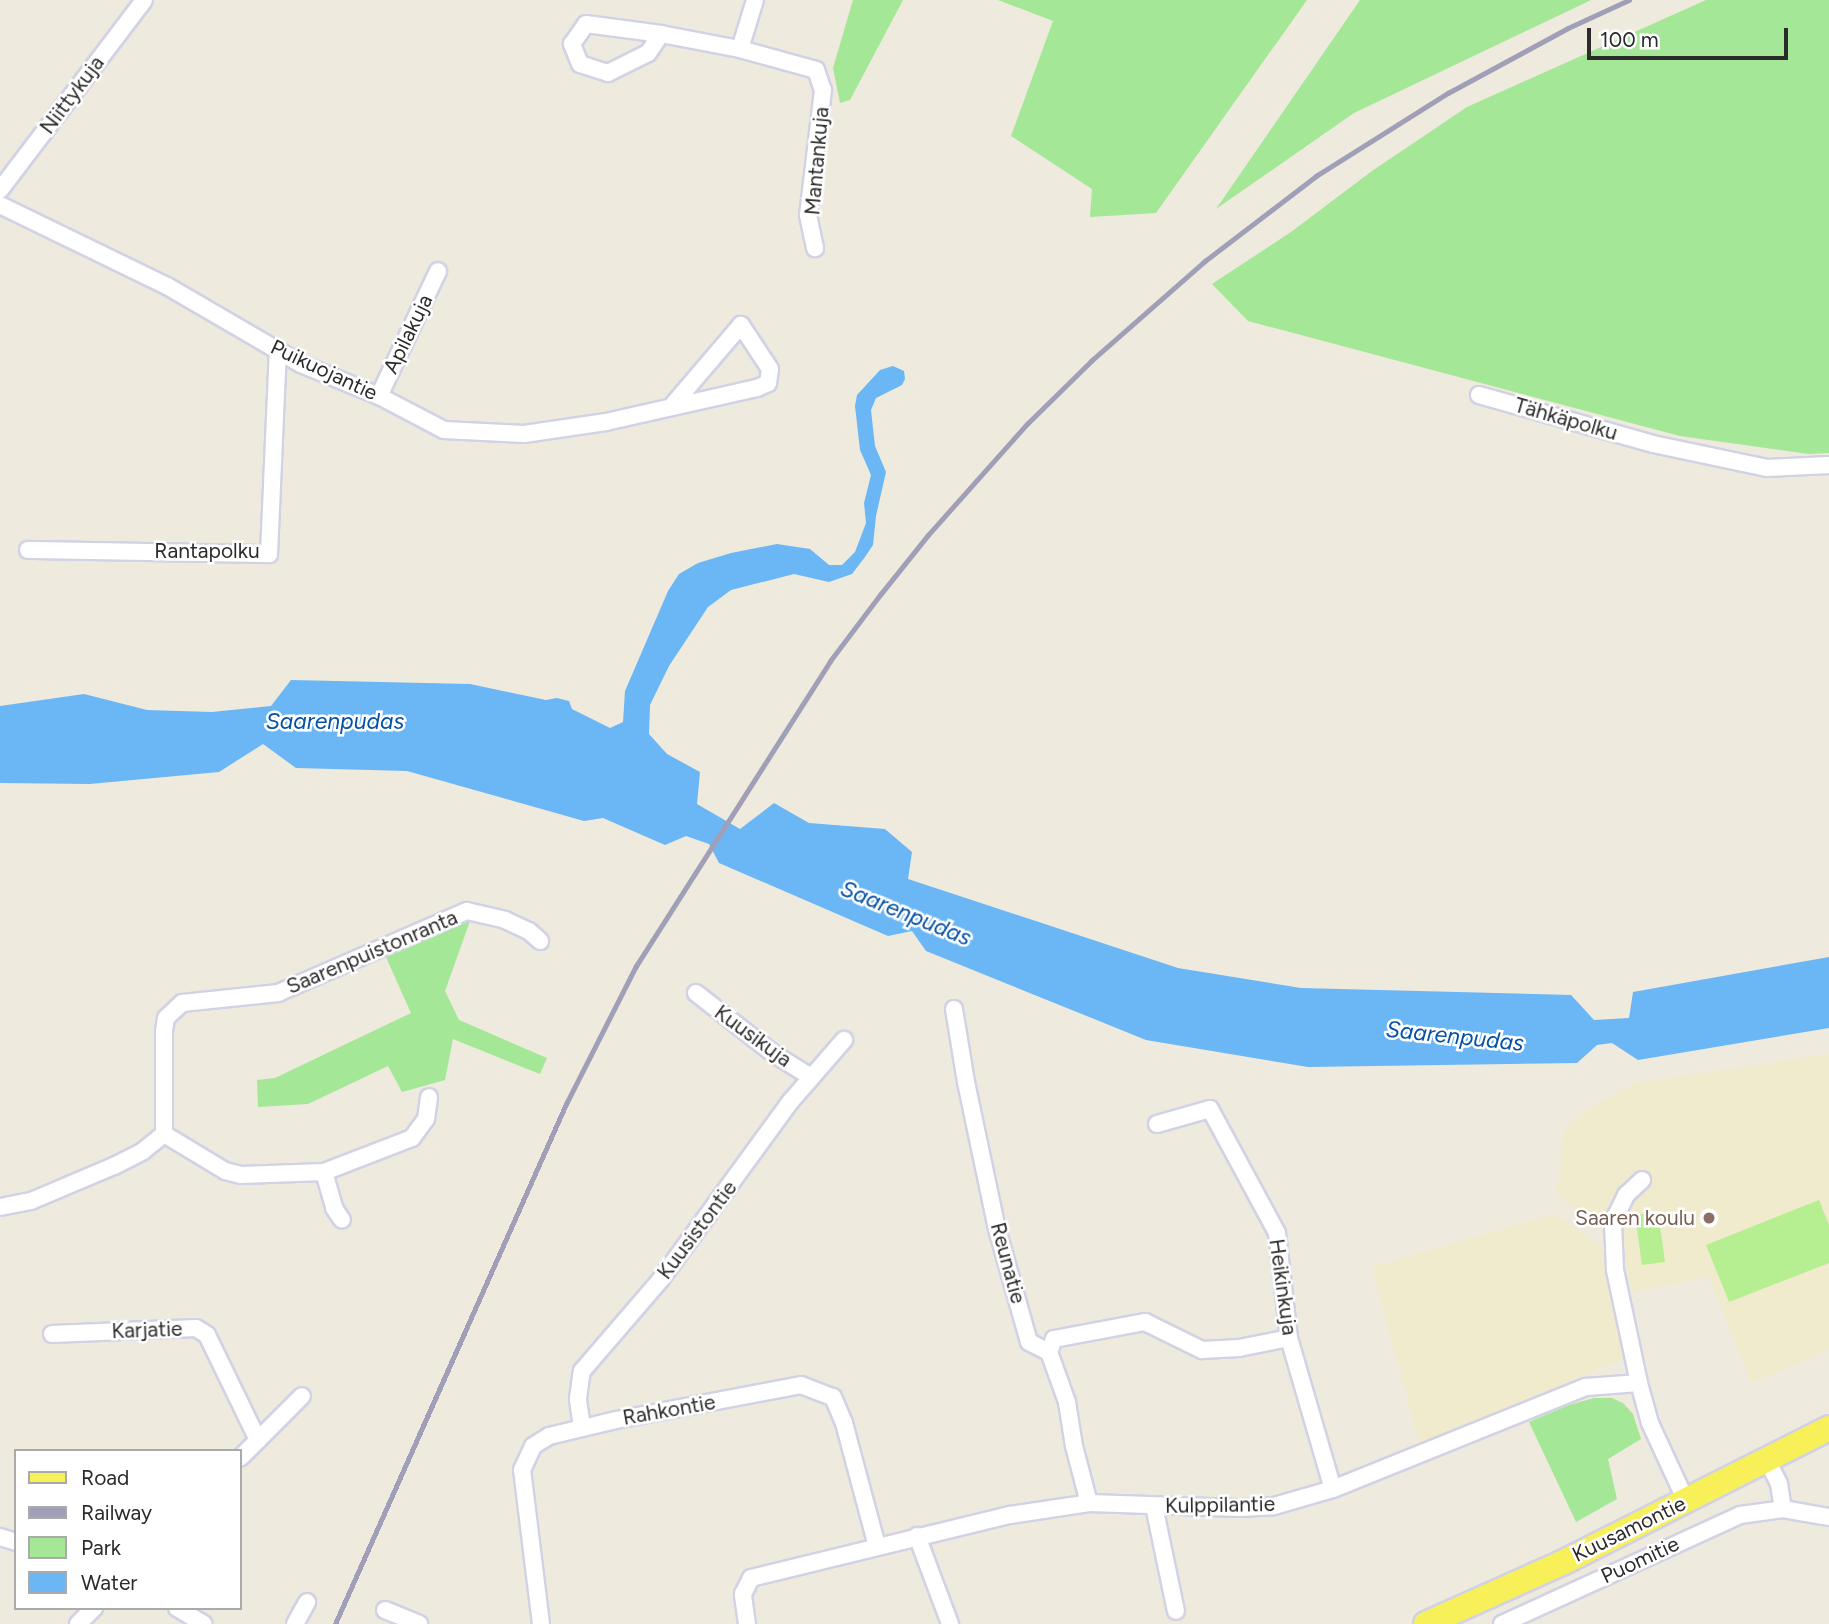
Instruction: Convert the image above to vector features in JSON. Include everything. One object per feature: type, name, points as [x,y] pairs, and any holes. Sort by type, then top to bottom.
[{"type":"main road","name":"Kuusamontie","points":[[1426,1624],[1516,1584],[1829,1428]]},
{"type":"street","name":"Niittykuja","points":[[0,190],[144,0]]},
{"type":"street","points":[[740,49],[755,0]]},
{"type":"street","name":"Mantankuja","points":[[661,34],[649,53],[608,73],[580,64],[572,44],[586,24],[661,34],[740,49],[816,70],[823,90],[808,215],[815,248]]},
{"type":"street","name":"Puikuojantie","points":[[0,205],[167,286],[301,364],[379,396],[444,430],[524,434],[606,422],[757,388],[768,383],[770,369],[741,325],[691,380],[671,407]]},
{"type":"street","name":"Apilakuja","points":[[379,396],[438,271]]},
{"type":"street","name":"Rantapolku","points":[[28,550],[269,554],[278,351]]},
{"type":"street","name":"Tähkäpolku","points":[[1479,395],[1653,444],[1767,468],[1829,465]]},
{"type":"street","name":"Saarenpuistonranta","points":[[164,1134],[164,1031],[166,1018],[182,1003],[278,993],[467,911],[505,920],[529,931],[540,941]]},
{"type":"street","name":"Kuusikuja","points":[[696,993],[774,1054],[811,1077]]},
{"type":"street","name":"Reunatie","points":[[954,1009],[966,1082],[997,1229],[1029,1342],[1049,1352],[1067,1402],[1074,1446],[1089,1503]]},
{"type":"street","name":"Kuusistontie","points":[[582,1428],[578,1398],[582,1371],[661,1279],[811,1077],[844,1040]]},
{"type":"street","points":[[0,1207],[31,1201],[114,1166],[143,1151],[164,1134],[225,1171],[241,1175],[324,1172],[412,1138],[426,1119],[429,1097]]},
{"type":"street","name":"Heikinkuja","points":[[1157,1124],[1210,1109],[1277,1233],[1289,1338],[1333,1489]]},
{"type":"street","points":[[324,1172],[334,1208],[342,1220]]},
{"type":"street","points":[[1642,1180],[1626,1195],[1613,1222],[1615,1270],[1650,1423],[1686,1501]]},
{"type":"street","points":[[1049,1352],[1055,1339],[1145,1322],[1202,1350],[1239,1348],[1289,1338]]},
{"type":"street","name":"Karjatie","points":[[52,1334],[196,1328],[207,1335],[258,1440]]},
{"type":"street","name":"Kulppilantie","points":[[747,1624],[743,1594],[751,1578],[1010,1515],[1089,1503],[1274,1506],[1333,1489],[1569,1392],[1639,1383]]},
{"type":"street","name":"Rahkontie","points":[[541,1624],[522,1470],[533,1447],[549,1436],[582,1428],[801,1385],[833,1397],[844,1423],[877,1546]]},
{"type":"street","points":[[242,1456],[302,1396]]},
{"type":"street","points":[[1767,1460],[1779,1484],[1783,1509]]},
{"type":"street","points":[[1154,1506],[1175,1611]]},
{"type":"street","name":"Puomitie","points":[[1502,1624],[1740,1515],[1783,1509],[1829,1517]]},
{"type":"street","points":[[917,1536],[950,1624]]},
{"type":"street","points":[[295,1624],[307,1602]]},
{"type":"street","points":[[78,1624],[92,1610]]},
{"type":"street","points":[[180,1610],[204,1624]]},
{"type":"street","points":[[385,1610],[419,1624]]},
{"type":"shaded area","name":"Saaren koulu","points":[[1829,1054],[1829,1350],[1751,1383],[1709,1276],[1632,1293],[1621,1242],[1557,1194],[1564,1132],[1588,1109],[1635,1083]]},
{"type":"shaded area","points":[[1555,1214],[1605,1250],[1627,1357],[1420,1445],[1372,1267]]},
{"type":"green space","points":[[853,0],[903,0],[850,100],[840,103],[833,68]]},
{"type":"green space","points":[[998,0],[1307,0],[1156,213],[1090,217],[1092,189],[1011,136],[1053,21]]},
{"type":"green space","points":[[1360,0],[1591,0],[1354,113],[1216,209]]},
{"type":"green space","points":[[1706,0],[1829,0],[1829,453],[1809,454],[1680,436],[1248,321],[1212,284],[1291,232],[1372,171],[1467,107]]},
{"type":"green space","points":[[470,921],[445,991],[459,1020],[547,1058],[540,1074],[453,1039],[445,1080],[402,1092],[388,1066],[308,1104],[258,1107],[257,1080],[275,1078],[411,1013],[385,955],[457,923]]},
{"type":"green space","points":[[1819,1200],[1829,1225],[1829,1263],[1729,1302],[1706,1245]]},
{"type":"green space","points":[[1658,1212],[1665,1262],[1642,1265],[1635,1215]]},
{"type":"green space","points":[[1594,1398],[1612,1398],[1623,1403],[1633,1414],[1641,1439],[1608,1459],[1617,1499],[1576,1522],[1529,1422]]},
{"type":"water","name":"Saarenpudas","points":[[893,366],[904,371],[905,379],[902,385],[876,398],[871,410],[875,446],[886,472],[876,516],[873,545],[865,557],[852,574],[829,582],[794,574],[731,590],[708,607],[669,666],[650,705],[649,734],[667,754],[700,772],[697,804],[740,829],[774,803],[809,823],[885,829],[912,852],[908,879],[1178,968],[1301,988],[1571,995],[1594,1020],[1629,1018],[1633,992],[1829,957],[1829,1028],[1638,1060],[1612,1043],[1597,1045],[1577,1063],[1308,1067],[1146,1040],[926,951],[912,931],[888,936],[719,863],[709,844],[686,836],[665,845],[603,818],[584,821],[407,771],[296,768],[263,744],[219,772],[90,784],[0,783],[0,706],[84,694],[147,710],[212,712],[271,706],[291,680],[470,684],[546,700],[557,698],[569,701],[572,709],[610,728],[623,722],[625,691],[668,591],[679,574],[698,563],[777,544],[810,549],[829,565],[842,565],[855,552],[866,523],[864,503],[871,475],[860,450],[855,406],[857,395],[880,370]]},
{"type":"railway","points":[[335,1624],[566,1104],[636,966],[830,661],[880,595],[928,535],[1027,424],[1091,361],[1205,261],[1316,176],[1448,93],[1568,28],[1629,0]]},
{"type":"place","name":"Saaren koulu","points":[[1709,1218]]}]
